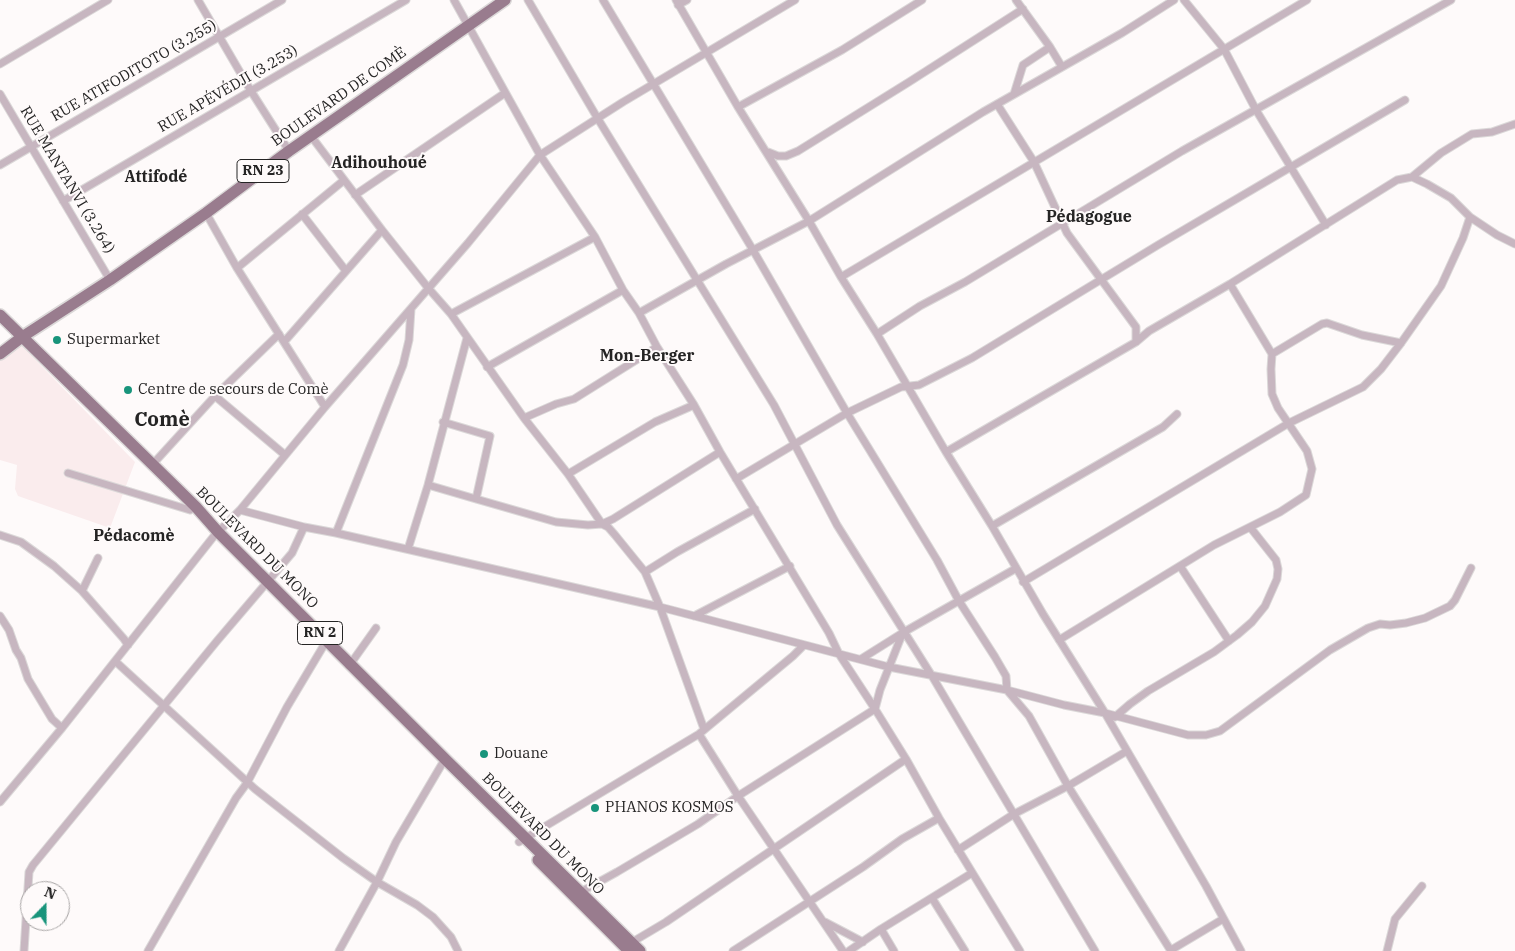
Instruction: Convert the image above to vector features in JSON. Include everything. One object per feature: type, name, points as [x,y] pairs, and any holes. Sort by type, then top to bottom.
[{"type":"main road","name":"BOULEVARD DE COMÈ","points":[[0,354],[206,213],[289,151],[505,0]]},
{"type":"main road","name":"BOULEVARD DU MONO","points":[[0,314],[21,338],[190,510],[266,583],[628,947],[640,951]]},
{"type":"main road","name":"BOULEVARD DU MONO","points":[[0,321],[21,338],[152,465],[216,534]]},
{"type":"main road","name":"BOULEVARD DU MONO","points":[[266,583],[324,645],[349,666],[442,764],[522,840]]},
{"type":"street","points":[[0,64],[108,0]]},
{"type":"street","points":[[198,0],[251,91],[289,151]]},
{"type":"street","name":"RUE ATIFODITOTO (3.255)","points":[[0,165],[282,0]]},
{"type":"street","name":"RUE APÉVÉDJI (3.253)","points":[[63,201],[406,0]]},
{"type":"street","points":[[454,0],[540,155],[595,236],[623,290],[639,313],[657,347],[694,405],[736,479],[790,566],[839,654],[906,759],[939,818],[1020,951]]},
{"type":"street","points":[[528,0],[598,119],[774,405],[837,525],[932,676],[1095,951]]},
{"type":"street","points":[[602,0],[753,250],[959,601],[1006,676],[1008,690],[1029,716],[1068,786],[1171,951],[1223,919]]},
{"type":"street","points":[[687,0],[677,2],[738,107],[768,152],[841,277],[878,334],[946,452],[992,526],[1015,569],[1105,712],[1241,951]]},
{"type":"street","points":[[0,802],[62,728],[216,534],[240,510],[325,407],[429,289],[540,155],[653,84],[795,0]]},
{"type":"street","points":[[738,107],[842,50],[922,0]]},
{"type":"street","points":[[1016,0],[1050,47],[1062,68]]},
{"type":"street","points":[[639,313],[809,221],[997,104],[1122,33],[1174,0]]},
{"type":"street","points":[[1184,0],[1224,49],[1256,110],[1326,225]]},
{"type":"street","points":[[841,277],[1308,0]]},
{"type":"street","points":[[878,334],[920,306],[965,282],[1063,224],[1122,186],[1450,0]]},
{"type":"street","points":[[768,152],[778,156],[786,156],[798,151],[1023,9]]},
{"type":"street","points":[[1014,94],[1023,65],[1050,47]]},
{"type":"street","points":[[355,195],[505,93]]},
{"type":"street","name":"RUE MANTANVI (3.264)","points":[[0,94],[110,280]]},
{"type":"street","points":[[736,479],[847,413],[901,387],[919,385],[972,358],[1100,279],[1405,100]]},
{"type":"street","points":[[997,104],[1034,162],[1063,224],[1077,248],[1136,327],[1149,331]]},
{"type":"street","points":[[946,452],[1136,342],[1149,331],[1230,284],[1397,180],[1412,177],[1441,153],[1472,134],[1492,132],[1515,124]]},
{"type":"street","points":[[311,136],[343,181],[451,314],[487,367],[568,474],[602,524],[616,535],[645,572],[660,607],[701,732],[738,796],[843,951]]},
{"type":"street","points":[[1412,177],[1451,198],[1470,216],[1497,235],[1515,244]]},
{"type":"street","points":[[237,268],[343,181]]},
{"type":"street","points":[[206,213],[237,268],[325,407]]},
{"type":"street","points":[[302,214],[346,271]]},
{"type":"street","points":[[1023,582],[1289,422],[1363,388],[1401,343],[1440,286],[1470,216]]},
{"type":"street","points":[[284,342],[382,230]]},
{"type":"street","points":[[451,314],[595,236]]},
{"type":"street","points":[[1059,640],[1214,545],[1306,495],[1312,469],[1307,451],[1278,408],[1272,394],[1272,354],[1230,284]]},
{"type":"street","points":[[487,367],[623,290]]},
{"type":"street","points":[[336,533],[403,366],[409,340],[411,309]]},
{"type":"street","points":[[1272,354],[1322,324],[1327,323],[1362,335],[1401,343]]},
{"type":"street","points":[[1136,327],[1136,342]]},
{"type":"street","points":[[152,465],[215,396],[279,334]]},
{"type":"street","points":[[408,549],[428,485],[443,422],[467,338]]},
{"type":"street","points":[[524,418],[556,404],[574,399],[657,347]]},
{"type":"street","points":[[215,396],[285,455]]},
{"type":"street","points":[[568,474],[655,422],[694,405]]},
{"type":"street","points":[[992,526],[1164,427],[1177,414]]},
{"type":"street","points":[[443,422],[490,436],[476,499]]},
{"type":"street","points":[[428,485],[556,522],[588,525],[602,524],[720,452]]},
{"type":"street","points":[[68,473],[190,510]]},
{"type":"street","points":[[645,572],[755,509]]},
{"type":"street","points":[[240,510],[304,527],[660,607],[889,667],[1008,690],[1064,705],[1105,712],[1115,717],[1188,735],[1206,735],[1220,731],[1330,650],[1368,628],[1380,624],[1406,623],[1425,618],[1450,606],[1471,568]]},
{"type":"street","points":[[24,951],[30,869],[164,705],[292,553],[304,527]]},
{"type":"street","points":[[1115,717],[1148,691],[1199,662],[1229,641],[1252,622],[1265,606],[1277,579],[1278,569],[1276,560],[1250,527]]},
{"type":"street","points":[[0,535],[21,542],[54,566],[82,591],[128,645]]},
{"type":"street","points":[[82,591],[98,558]]},
{"type":"street","points":[[694,616],[790,566]]},
{"type":"street","points":[[1180,566],[1229,641]]},
{"type":"street","points":[[861,659],[904,632],[1015,569]]},
{"type":"street","points":[[0,616],[9,630],[28,679],[52,719],[62,728]]},
{"type":"street","points":[[349,666],[376,628]]},
{"type":"street","points":[[577,894],[698,824],[738,796],[875,709],[889,667],[904,632]]},
{"type":"street","points":[[148,951],[236,798],[247,783],[287,707],[324,645]]},
{"type":"street","points":[[522,840],[701,732],[804,645]]},
{"type":"street","points":[[115,661],[247,783],[343,858],[433,917],[458,951]]},
{"type":"street","points":[[958,850],[1014,814],[1068,786],[1127,751]]},
{"type":"street","points":[[628,947],[906,759]]},
{"type":"street","points":[[338,951],[377,882],[396,842],[442,764]]},
{"type":"street","points":[[733,951],[863,867],[902,839],[939,818]]},
{"type":"street","points":[[849,951],[972,873]]},
{"type":"street","points":[[1387,951],[1395,919],[1422,886]]},
{"type":"street","points":[[932,898],[965,951]]},
{"type":"street","points":[[824,922],[862,942]]},
{"type":"street","points":[[881,929],[894,951]]},
{"type":"shaded area","points":[[19,343],[135,462],[110,528],[18,496],[15,489],[17,465],[0,460],[0,357]]},
{"type":"place","name":"Supermarket","points":[[57,340]]},
{"type":"place","name":"Centre de secours de Comè","points":[[128,390]]},
{"type":"place","name":"Douane","points":[[484,754]]},
{"type":"place","name":"PHANOS KOSMOS","points":[[595,808]]},
{"type":"district","name":"Adihouhoué","points":[[379,163]]},
{"type":"district","name":"Attifodé","points":[[156,177]]},
{"type":"district","name":"Pédagogue","points":[[1089,217]]},
{"type":"district","name":"Mon-Berger","points":[[647,356]]},
{"type":"district","name":"Comè","points":[[162,420]]},
{"type":"district","name":"Pédacomè","points":[[134,536]]}]
